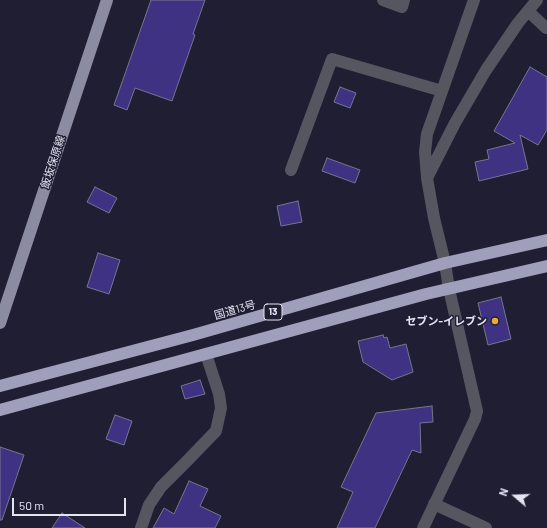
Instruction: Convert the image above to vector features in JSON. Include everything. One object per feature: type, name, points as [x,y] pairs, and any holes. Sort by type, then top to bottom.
[{"type":"highway","name":"国道13号","points":[[0,386],[193,335],[445,263],[547,240]]},
{"type":"highway","name":"13","points":[[0,410],[418,296],[547,266]]},
{"type":"main road","name":"飯坂保原線","points":[[0,323],[107,0]]},
{"type":"street","points":[[383,0],[402,6],[404,0]]},
{"type":"street","points":[[423,528],[477,411],[433,213],[427,178],[425,152],[427,134],[474,0]]},
{"type":"street","points":[[427,178],[455,123],[486,70],[537,0]]},
{"type":"street","points":[[528,11],[546,28]]},
{"type":"street","points":[[291,170],[332,60],[442,91]]},
{"type":"street","points":[[141,528],[149,505],[161,487],[216,431],[221,408],[219,394],[206,354]]},
{"type":"street","points":[[434,504],[486,528]]},
{"type":"building","points":[[151,0],[205,0],[193,34],[195,35],[172,101],[135,88],[127,110],[114,105]]},
{"type":"building","points":[[530,67],[547,77],[547,130],[538,145],[520,135],[528,169],[479,181],[475,162],[489,159],[487,150],[515,143],[494,131]]},
{"type":"building","points":[[340,87],[356,93],[350,108],[334,102]]},
{"type":"building","points":[[327,158],[360,170],[355,183],[322,171]]},
{"type":"building","points":[[95,187],[117,198],[109,213],[87,202]]},
{"type":"building","points":[[298,201],[302,222],[281,226],[277,206]]},
{"type":"building","points":[[98,253],[120,260],[109,294],[87,287]]},
{"type":"building","name":"セブン-イレブン","points":[[501,297],[511,339],[488,345],[478,303]]},
{"type":"building","points":[[383,335],[384,338],[387,337],[390,348],[406,344],[413,372],[392,380],[363,362],[358,341]]},
{"type":"building","points":[[200,380],[205,394],[185,399],[181,386]]},
{"type":"building","points":[[432,406],[433,422],[420,423],[421,453],[412,450],[375,528],[337,528],[353,492],[341,487],[376,413]]},
{"type":"building","points":[[115,415],[132,421],[124,445],[106,439]]},
{"type":"building","points":[[0,447],[24,455],[2,520],[0,520]]},
{"type":"building","points":[[189,481],[208,489],[200,506],[221,516],[215,528],[153,528],[164,508],[174,514]]},
{"type":"building","points":[[62,513],[85,528],[52,528]]},
{"type":"place","name":"セブン-イレブン","points":[[495,321]]}]
